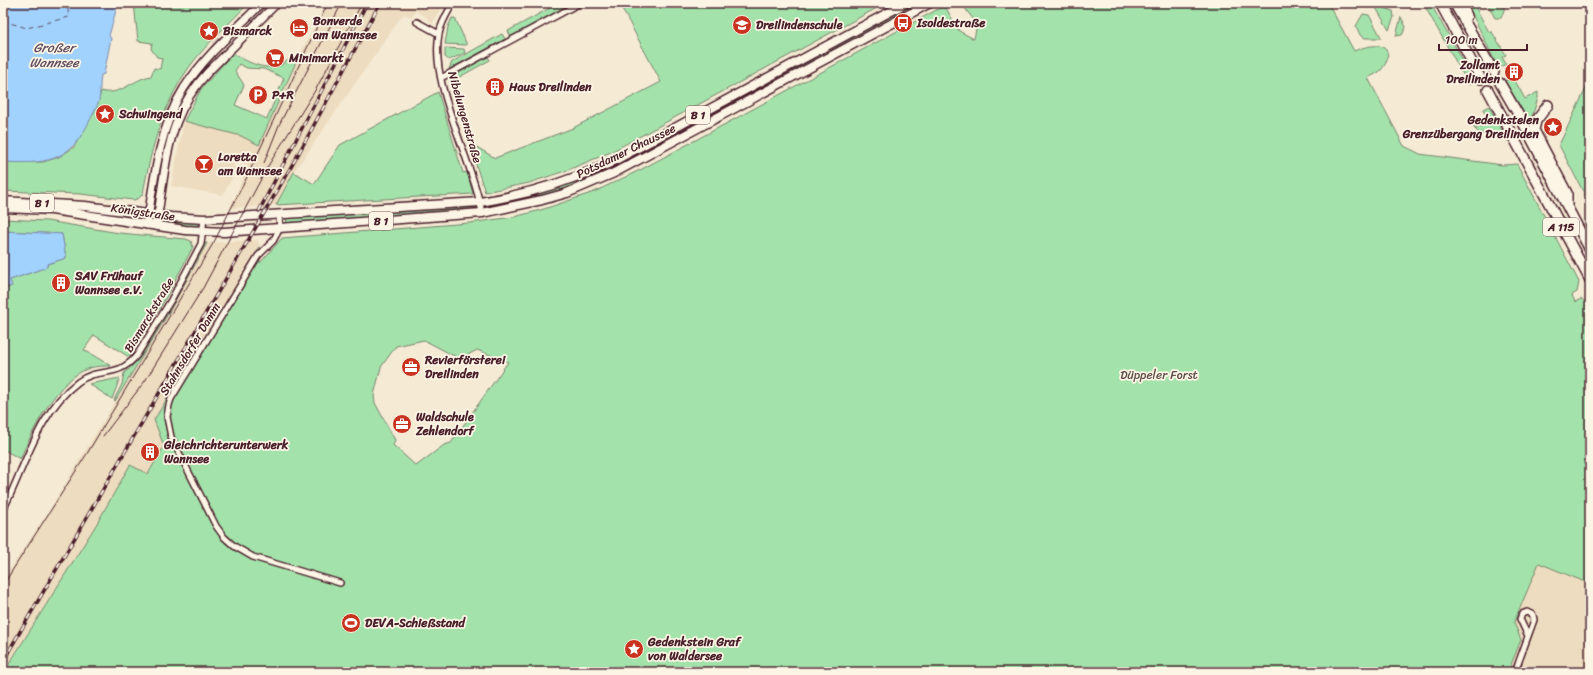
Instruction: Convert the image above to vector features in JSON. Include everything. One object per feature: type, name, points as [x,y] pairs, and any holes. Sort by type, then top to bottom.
[{"type":"highway","points":[[1440,3],[1481,79]]},
{"type":"highway","points":[[1454,3],[1494,72]]},
{"type":"highway","points":[[1461,3],[1480,47]]},
{"type":"highway","name":"A 115","points":[[1500,83],[1522,121],[1590,250]]},
{"type":"highway","name":"A 115","points":[[1488,90],[1590,280]]},
{"type":"highway","points":[[1548,105],[1536,121],[1534,130],[1567,193],[1568,209]]},
{"type":"main road","points":[[147,225],[163,140],[176,105],[192,78],[218,47],[262,3]]},
{"type":"main road","points":[[156,226],[174,128],[182,108],[198,82],[277,3]]},
{"type":"main road","name":"Potsdamer Chaussee","points":[[279,216],[480,202],[539,190],[610,163],[906,3]]},
{"type":"main road","name":"Potsdamer Chaussee","points":[[280,228],[482,213],[567,193],[607,176],[930,3]]},
{"type":"main road","points":[[218,47],[225,54]]},
{"type":"main road","points":[[153,190],[162,192]]},
{"type":"main road","name":"Königstraße","points":[[3,201],[85,206],[204,219],[279,216]]},
{"type":"main road","name":"Königstraße","points":[[3,208],[52,210],[203,232],[280,228]]},
{"type":"street","name":"Nibelungenstraße","points":[[453,3],[439,34],[439,62],[441,78],[480,202],[482,213]]},
{"type":"street","points":[[441,78],[580,3]]},
{"type":"street","points":[[417,22],[439,34]]},
{"type":"street","points":[[279,216],[280,228]]},
{"type":"street","name":"Bismarckstraße","points":[[3,510],[35,438],[56,404],[84,378],[120,370],[131,363],[138,355],[171,300],[196,253],[203,232],[204,219]]},
{"type":"street","name":"Stahnsdorfer Damm","points":[[280,228],[273,241],[258,256],[168,405],[168,428],[174,445],[216,526],[234,546],[253,557],[340,583]]},
{"type":"street","points":[[1515,672],[1528,636]]},
{"type":"shaded area","points":[[326,3],[444,3],[432,24],[426,17],[415,11],[412,17],[405,14],[401,17],[294,172],[276,205],[230,208],[248,166],[232,157],[235,172],[223,195],[171,186],[184,121],[241,136],[259,145],[296,62]]},
{"type":"shaded area","points":[[257,239],[260,247],[154,420],[164,446],[147,474],[130,465],[96,525],[3,672],[3,580],[49,511],[168,314],[207,243]]},
{"type":"shaded area","points":[[1539,563],[1590,584],[1590,672],[1508,672],[1521,640],[1514,622]]},
{"type":"green space","points":[[134,3],[249,3],[196,58],[174,92],[157,134],[143,194],[134,200],[80,194],[3,191],[3,162],[43,162],[59,157],[74,147],[98,103],[101,91],[114,92],[120,90],[138,80],[151,76],[154,68],[160,69],[162,58],[157,57],[151,49],[152,43],[138,41]]},
{"type":"green space","points":[[559,3],[572,3],[511,37],[508,31]]},
{"type":"green space","points":[[619,3],[803,3],[804,5],[807,3],[886,3],[611,152],[568,170],[529,183],[485,192],[470,147],[475,146],[495,158],[573,128],[661,82]]},
{"type":"green space","points":[[912,3],[923,3],[620,167],[559,192],[491,209],[490,203],[623,160]]},
{"type":"green space","name":"Düppeler Forst","points":[[965,3],[1328,3],[1354,51],[1375,46],[1383,47],[1386,50],[1388,57],[1382,69],[1368,78],[1404,146],[1420,154],[1503,165],[1517,164],[1579,282],[1577,292],[1572,295],[1575,302],[1581,299],[1590,304],[1590,584],[1539,563],[1514,622],[1521,640],[1508,672],[4,672],[96,525],[130,465],[148,474],[164,446],[154,420],[260,247],[260,263],[282,238],[469,223],[514,217],[544,209],[594,192],[642,169],[940,8],[946,8],[959,31],[974,39],[977,24],[964,7]],"holes":[[[424,340],[460,359],[477,350],[508,362],[451,443],[444,445],[416,466],[393,445],[395,440],[375,403],[374,395],[381,367],[396,346]]]},
{"type":"green space","points":[[1423,3],[1430,3],[1475,81],[1469,85]]},
{"type":"green space","points":[[1467,3],[1473,3],[1489,32],[1492,32],[1506,55],[1502,57],[1506,64],[1498,68]]},
{"type":"green space","points":[[1487,3],[1504,3],[1504,10],[1501,18],[1495,18]]},
{"type":"green space","points":[[1376,5],[1393,11],[1394,17],[1389,30],[1375,6]]},
{"type":"green space","points":[[1363,14],[1369,15],[1381,37],[1380,38],[1365,38],[1360,35],[1356,26]]},
{"type":"green space","points":[[1401,17],[1406,27],[1402,35],[1396,36]]},
{"type":"green space","points":[[452,18],[455,18],[467,45],[445,44],[448,27]]},
{"type":"green space","points":[[502,34],[505,39],[449,69],[452,62]]},
{"type":"green space","points":[[445,48],[464,49],[465,53],[449,60],[445,57]]},
{"type":"green space","points":[[233,53],[253,64],[260,66],[275,67],[288,60],[296,62],[259,145],[241,136],[184,121],[201,89]],"holes":[[[239,64],[247,68],[264,69],[284,78],[267,119],[235,105],[244,85],[235,71]]]},
{"type":"green space","points":[[488,57],[490,60],[454,80],[453,76]]},
{"type":"green space","points":[[1513,77],[1525,99],[1538,92],[1538,98],[1530,123],[1505,81]]},
{"type":"green space","points":[[1590,80],[1590,205],[1559,145]]},
{"type":"green space","points":[[438,92],[463,173],[467,172],[473,194],[276,205],[294,172],[314,184],[340,145]]},
{"type":"green space","points":[[1489,106],[1508,141],[1496,134],[1479,133],[1472,126],[1473,125],[1476,129],[1489,122],[1483,109]]},
{"type":"green space","points":[[476,205],[477,211],[287,225],[286,218]]},
{"type":"green space","points":[[3,219],[47,221],[119,233],[186,239],[191,241],[193,247],[163,303],[129,357],[94,335],[84,350],[111,366],[97,366],[90,368],[67,382],[39,420],[20,459],[3,449],[3,289],[12,286],[10,280],[47,267],[47,264],[66,258],[62,234],[3,231]]},
{"type":"green space","points":[[169,220],[198,223],[198,227],[169,225]]},
{"type":"green space","points":[[205,243],[207,243],[168,314],[115,401],[114,400],[122,384],[124,373],[138,360],[156,332]]},
{"type":"green space","points":[[120,378],[112,399],[89,384]]},
{"type":"water","name":"Großer Wannsee","points":[[3,3],[118,3],[109,36],[111,38],[104,74],[101,75],[100,98],[98,104],[88,124],[72,147],[63,154],[43,161],[18,163],[3,162]]},
{"type":"water","points":[[3,231],[62,234],[66,258],[47,264],[47,267],[10,280],[12,286],[3,289]]},
{"type":"ferry route","points":[[3,21],[27,28],[69,17],[67,3]]},
{"type":"tram line","points":[[3,585],[88,452],[214,242],[247,177],[328,3]]},
{"type":"tram line","points":[[264,163],[279,125],[342,3]]},
{"type":"tram line","points":[[103,436],[145,381],[203,288],[268,166],[316,89],[362,3]]},
{"type":"railway","points":[[259,211],[367,3]]},
{"type":"railway","points":[[3,661],[295,160],[380,3]]},
{"type":"place","name":"Isoldestraße","points":[[903,23]]},
{"type":"place","name":"Dreilindenschule","points":[[742,25]]},
{"type":"place","name":"Bonverde am Wannsee","points":[[299,28]]},
{"type":"place","name":"Bismarck","points":[[209,31]]},
{"type":"place","name":"Minimarkt","points":[[275,58]]},
{"type":"place","name":"Zollamt Dreilinden","points":[[1514,72]]},
{"type":"place","name":"Haus Dreilinden","points":[[495,87]]},
{"type":"place","name":"P+R","points":[[258,95]]},
{"type":"place","name":"Schwingend","points":[[105,114]]},
{"type":"place","name":"Gedenkstelen Grenzübergang Dreilinden","points":[[1553,127]]},
{"type":"place","name":"Loretta am Wannsee","points":[[204,164]]},
{"type":"place","name":"SAV Frühauf Wannsee e.V.","points":[[61,283]]},
{"type":"place","name":"Revierförsterei Dreilinden","points":[[411,367]]},
{"type":"place","name":"Waldschule Zehlendorf","points":[[402,424]]},
{"type":"place","name":"Gleichrichterunterwerk Wannsee","points":[[150,452]]},
{"type":"place","name":"DEVA-Schießstand","points":[[351,623]]},
{"type":"place","name":"Gedenkstein Graf von Waldersee","points":[[634,649]]}]
